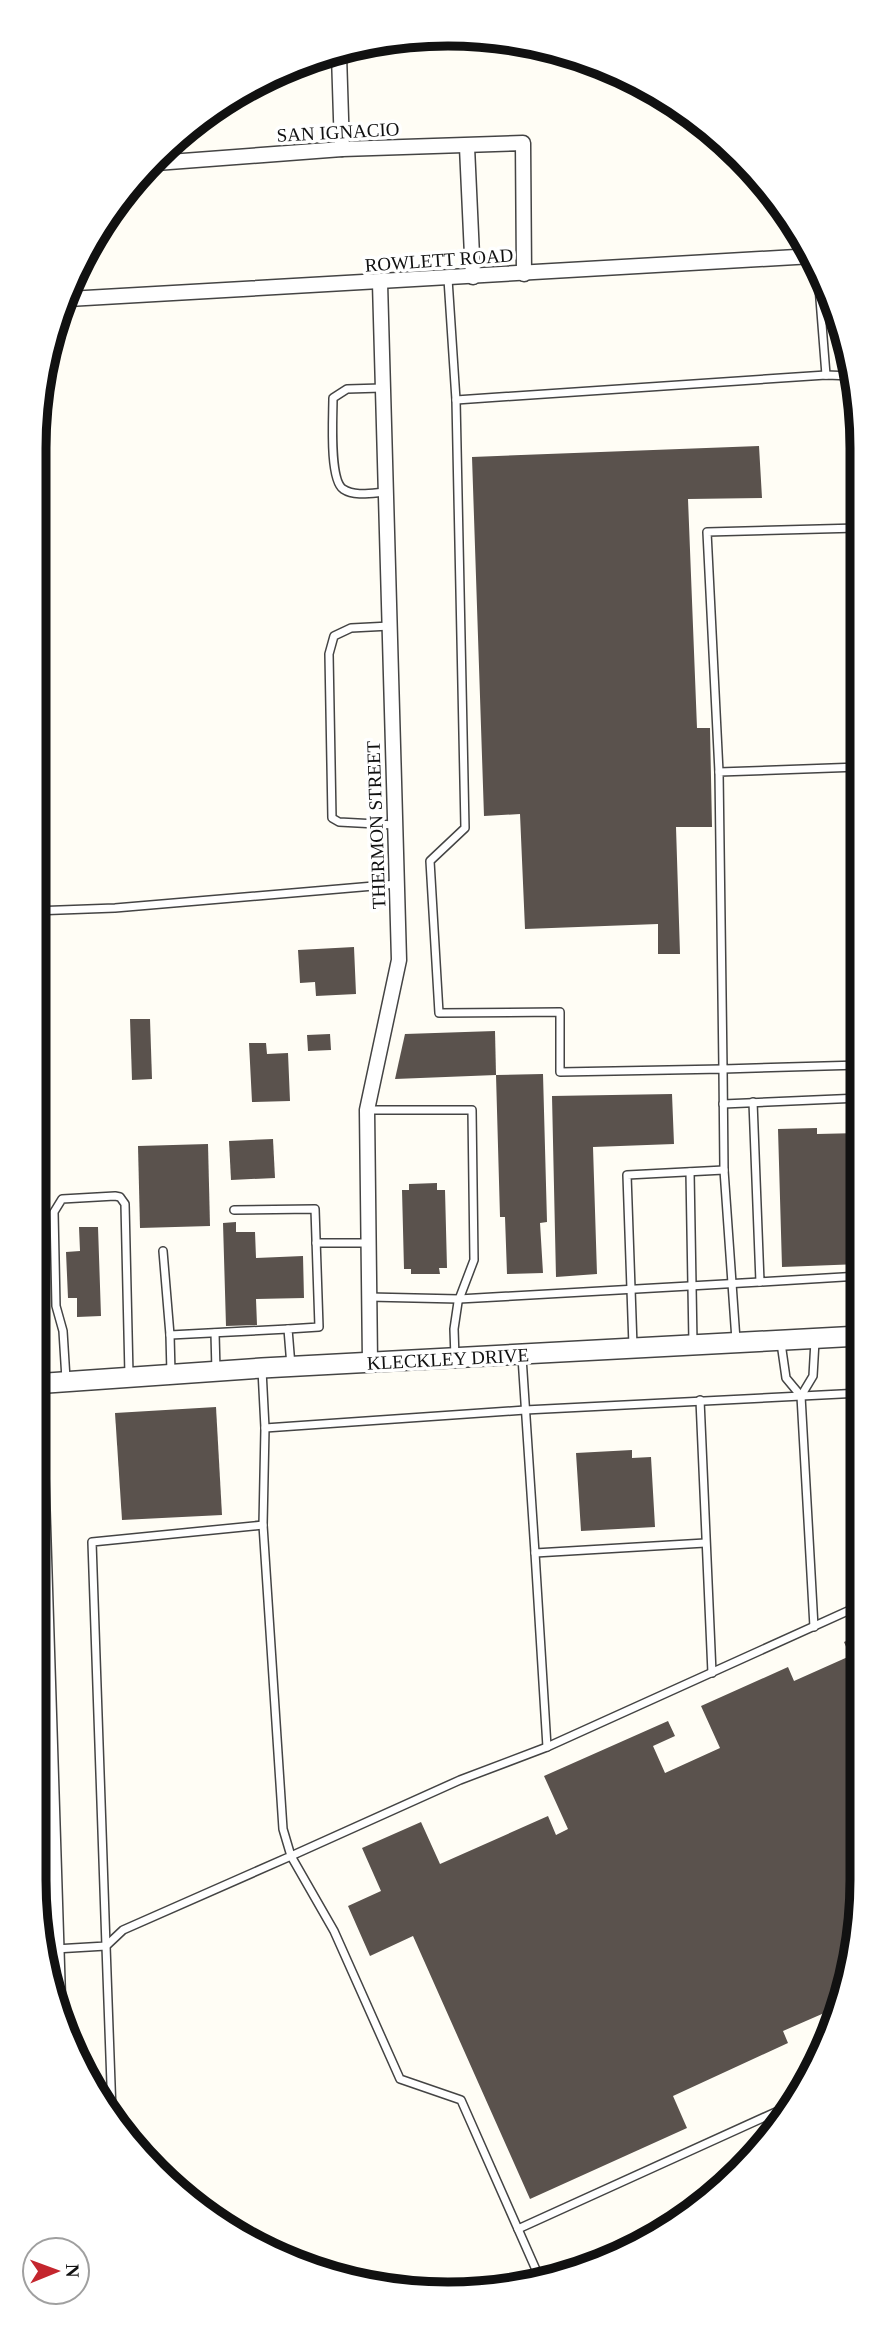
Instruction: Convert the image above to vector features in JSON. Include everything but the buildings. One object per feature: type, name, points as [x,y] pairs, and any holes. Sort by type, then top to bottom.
[{"type":"street","points":[[339,60],[342,149]]},
{"type":"street","name":"SAN IGNACIO","points":[[164,162],[342,149],[467,147],[523,143],[524,274]]},
{"type":"street","points":[[467,147],[473,277]]},
{"type":"street","name":"ROWLETT ROAD","points":[[74,299],[380,284],[801,257]]},
{"type":"street","name":"THERMON STREET","points":[[370,1362],[367,1110],[399,960],[380,284]]},
{"type":"street","name":"KLECKLEY DRIVE","points":[[46,1383],[262,1368],[455,1360],[850,1337]]},
{"type":"street","points":[[46,1905],[54,1964]]},
{"type":"lane","points":[[448,279],[456,400],[465,828],[430,861],[439,1013],[560,1012],[560,1072],[850,1065]]},
{"type":"lane","points":[[820,296],[826,375]]},
{"type":"lane","points":[[456,400],[843,376]]},
{"type":"lane","points":[[383,388],[347,389],[333,398],[334,476],[341,488],[355,494],[386,492]]},
{"type":"lane","points":[[736,1343],[724,1170],[719,772],[707,532],[850,528]]},
{"type":"lane","points":[[390,626],[351,628],[334,636],[328,654],[332,818],[339,822],[395,825]]},
{"type":"lane","points":[[719,772],[850,767]]},
{"type":"lane","points":[[46,911],[116,908],[397,884]]},
{"type":"lane","points":[[723,1104],[850,1098]]},
{"type":"lane","points":[[753,1102],[760,1282]]},
{"type":"lane","points":[[367,1110],[472,1110],[474,1260],[459,1299],[454,1329],[455,1360]]},
{"type":"lane","points":[[634,1349],[625,1182],[627,1175],[724,1170]]},
{"type":"lane","points":[[690,1172],[693,1346]]},
{"type":"lane","points":[[66,1382],[63,1331],[56,1306],[54,1212],[62,1199],[114,1195],[125,1203],[129,1376]]},
{"type":"lane","points":[[170,1335],[319,1327],[315,1209],[234,1210]]},
{"type":"lane","points":[[316,1244],[368,1243]]},
{"type":"lane","points":[[163,1251],[172,1374]]},
{"type":"lane","points":[[368,1297],[459,1299],[850,1277]]},
{"type":"lane","points":[[288,1329],[290,1367]]},
{"type":"lane","points":[[215,1333],[216,1371]]},
{"type":"lane","points":[[814,1627],[801,1396],[813,1376],[815,1339]]},
{"type":"lane","points":[[780,1341],[786,1378],[801,1396]]},
{"type":"lane","points":[[522,1356],[547,1747]]},
{"type":"lane","points":[[262,1368],[265,1428],[263,1525],[283,1829],[291,1856],[334,1931],[400,2079],[461,2100],[537,2272]]},
{"type":"lane","points":[[265,1428],[525,1410],[850,1394]]},
{"type":"lane","points":[[700,1400],[712,1672]]},
{"type":"lane","points":[[112,2101],[92,1542],[263,1525]]},
{"type":"lane","points":[[535,1553],[705,1543]]},
{"type":"lane","points":[[54,1949],[106,1946],[123,1930],[460,1780],[547,1747],[850,1610]]},
{"type":"lane","points":[[518,2230],[775,2113]]}]
